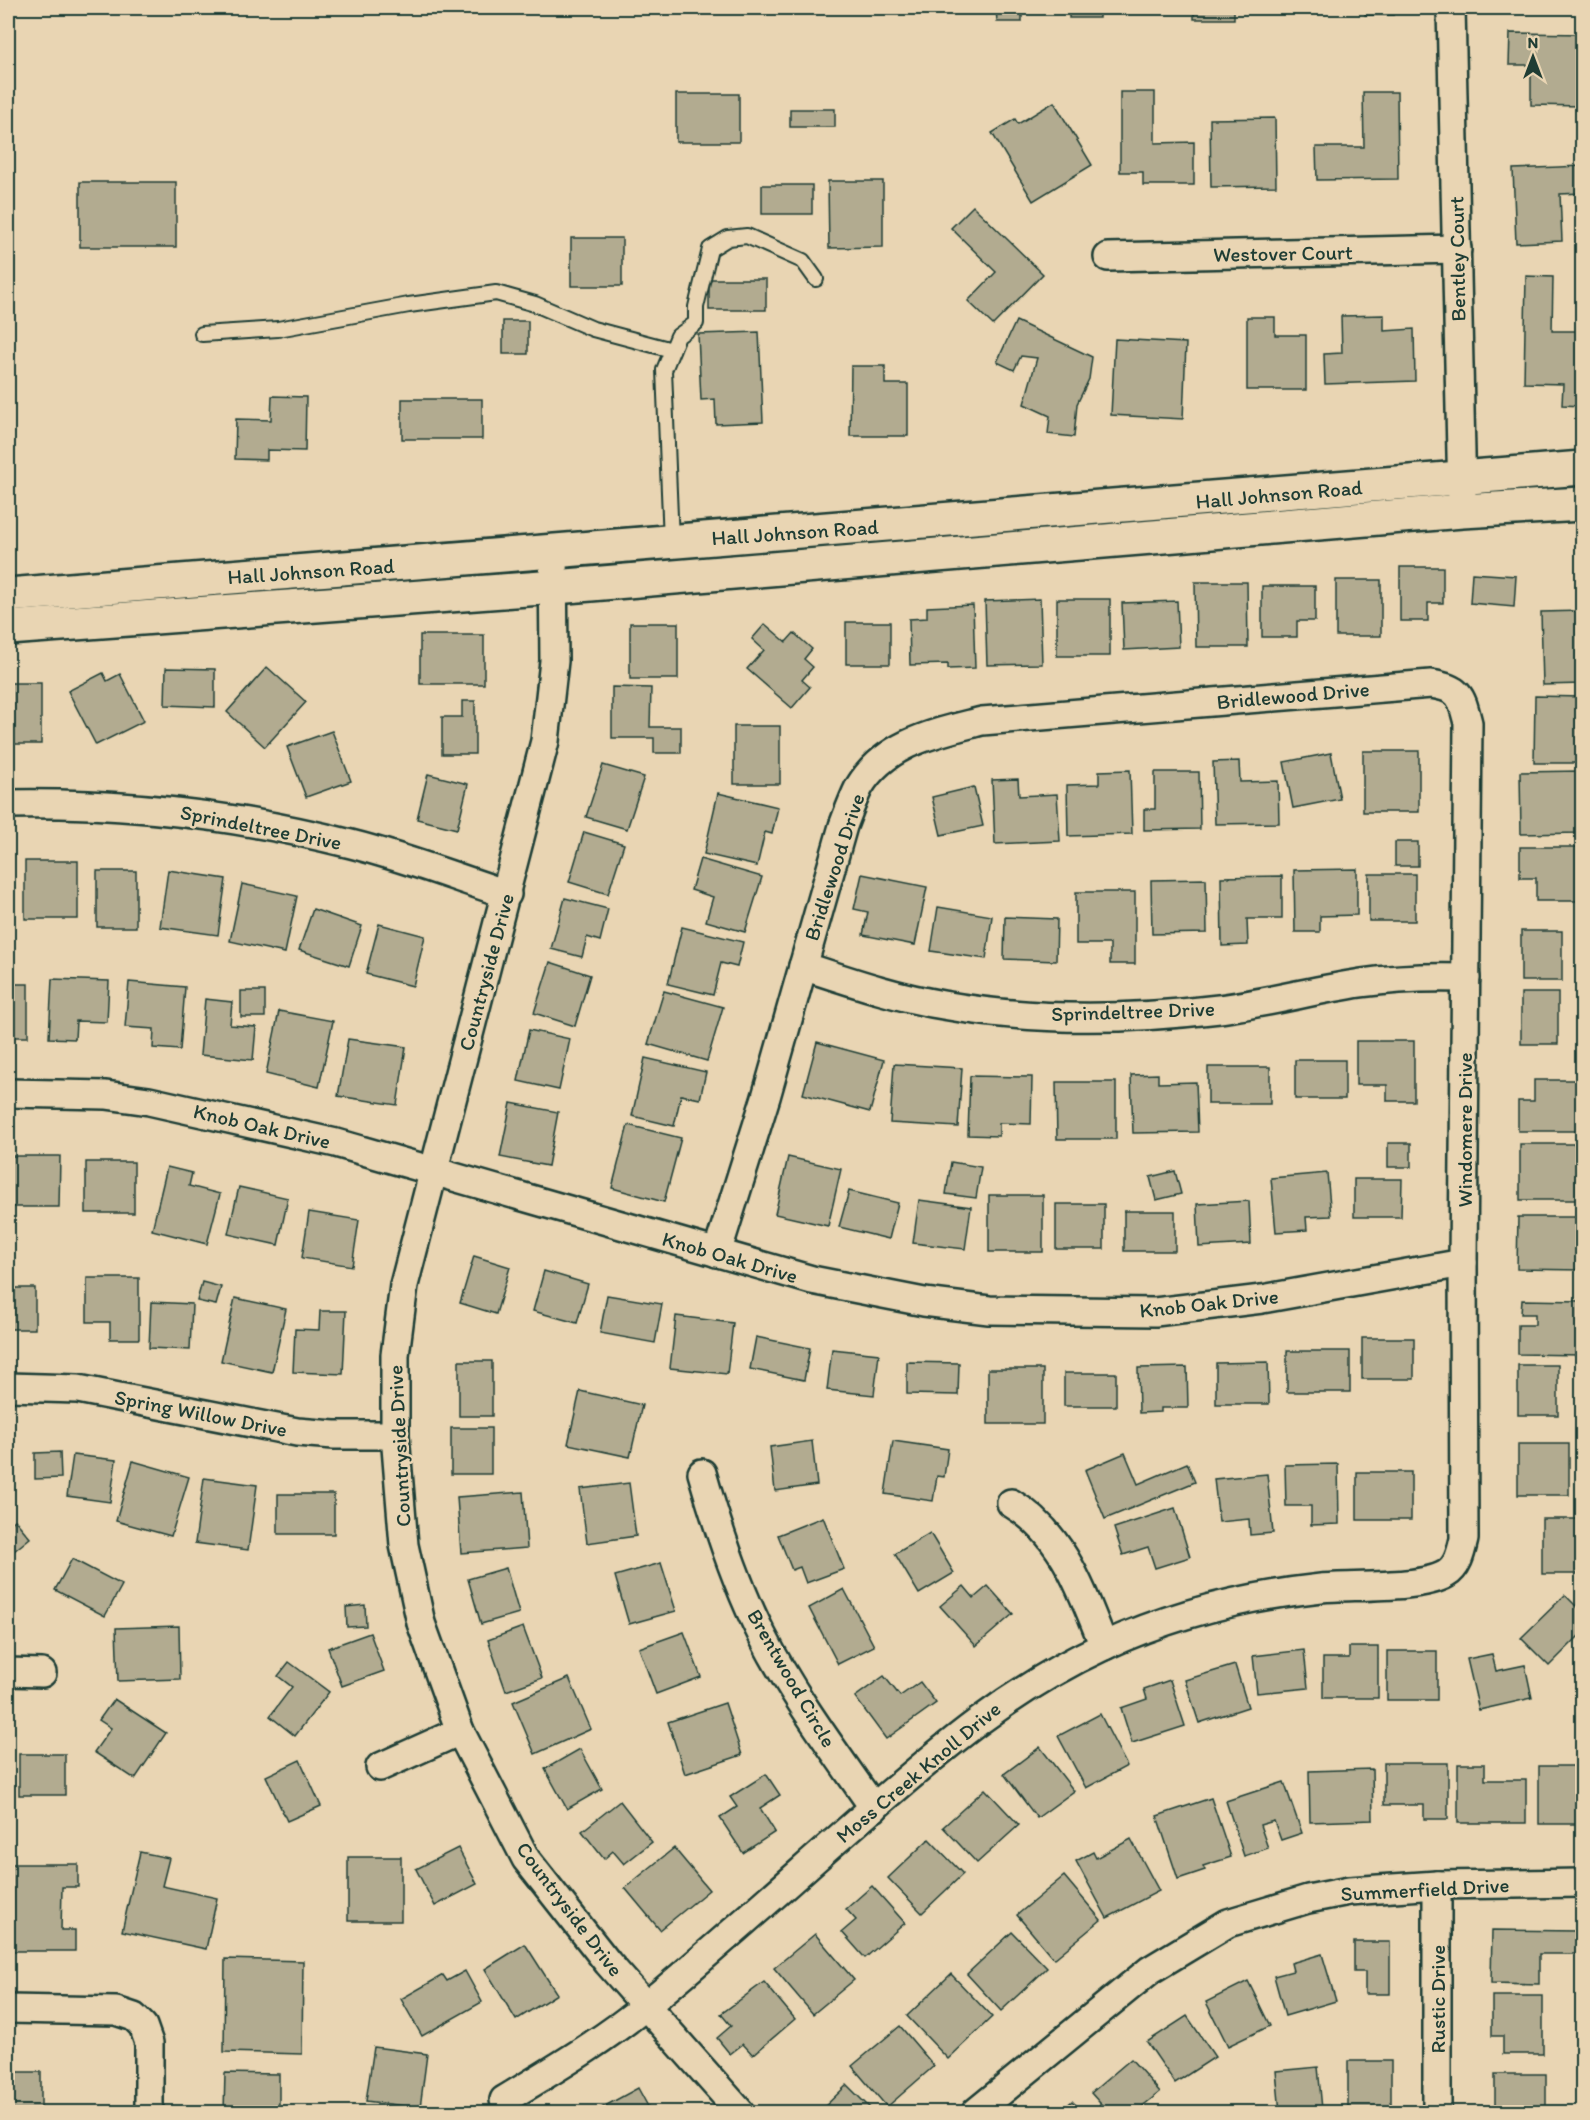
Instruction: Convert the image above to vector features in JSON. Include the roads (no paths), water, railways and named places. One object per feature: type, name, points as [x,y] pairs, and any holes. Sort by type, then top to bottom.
[{"type":"main road","name":"Hall Johnson Road","points":[[8,595],[671,541],[838,530],[1582,468]]},
{"type":"main road","name":"Hall Johnson Road","points":[[8,628],[555,587],[1462,511],[1582,504]]},
{"type":"street","name":"Bentley Court","points":[[1451,8],[1462,511]]},
{"type":"street","name":"Westover Court","points":[[1108,257],[1457,249]]},
{"type":"street","name":"Countryside Drive","points":[[553,552],[554,661],[545,741],[404,1285],[395,1355],[395,1435],[404,1545],[421,1623],[460,1731],[526,1859],[608,1963],[740,2112]]},
{"type":"street","name":"Bridlewood Drive","points":[[717,1253],[843,826],[859,788],[873,768],[900,747],[918,738],[982,721],[1431,684],[1444,686]]},
{"type":"street","name":"Windomere Drive","points":[[1442,1576],[1449,1573],[1459,1560],[1464,1539],[1463,1263],[1468,723],[1462,698],[1457,692],[1444,686]]},
{"type":"street","name":"Sprindeltree Drive","points":[[8,804],[80,803],[220,816],[352,844],[507,894]]},
{"type":"street","name":"Sprindeltree Drive","points":[[803,966],[871,989],[942,1005],[997,1013],[1109,1016],[1216,1009],[1362,982],[1434,977],[1466,978]]},
{"type":"street","name":"Knob Oak Drive","points":[[8,1093],[106,1095],[149,1101],[336,1143],[812,1280],[924,1302],[989,1310],[1073,1313],[1155,1312],[1262,1299],[1463,1263]]},
{"type":"street","name":"Spring Willow Drive","points":[[8,1387],[78,1389],[297,1432],[334,1435],[395,1435]]},
{"type":"street","name":"Brentwood Circle","points":[[702,1473],[721,1541],[762,1635],[807,1711],[874,1808]]},
{"type":"street","points":[[1011,1503],[1028,1513],[1057,1544],[1071,1568],[1104,1646]]},
{"type":"street","name":"Moss Creek Knoll Drive","points":[[504,2100],[587,2049],[647,2005],[948,1743],[1011,1696],[1104,1646],[1173,1618],[1254,1597],[1323,1588],[1419,1581],[1442,1576]]},
{"type":"street","points":[[8,1672],[42,1672]]},
{"type":"street","points":[[380,1767],[460,1731]]},
{"type":"street","name":"Summerfield Drive","points":[[976,2112],[1150,1970],[1228,1923],[1308,1899],[1349,1891],[1437,1885],[1582,1883]]},
{"type":"street","name":"Rustic Drive","points":[[1437,1885],[1437,2112]]},
{"type":"street","points":[[8,2009],[116,2011],[134,2017],[143,2026],[149,2043],[148,2112]]},
{"type":"lane","points":[[671,541],[664,370],[678,336],[696,323],[696,307],[710,249],[728,238],[747,236],[802,261],[816,279]]},
{"type":"lane","points":[[202,334],[278,329],[420,303],[496,293],[536,304],[593,329],[672,350]]}]
